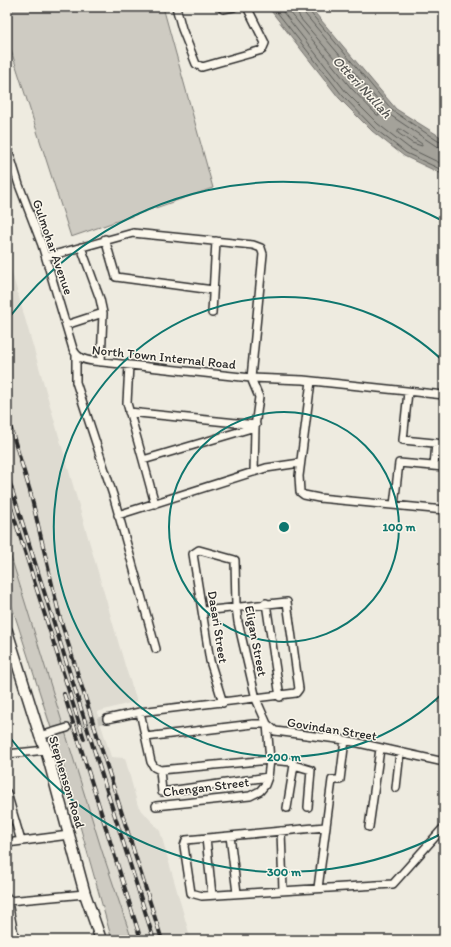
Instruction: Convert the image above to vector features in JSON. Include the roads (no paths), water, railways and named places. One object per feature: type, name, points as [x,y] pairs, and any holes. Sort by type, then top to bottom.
[{"type":"main road","name":"Stephenson Road","points":[[7,634],[40,736],[46,750],[85,894],[101,940]]},
{"type":"street","points":[[176,7],[182,29],[196,64],[202,68],[262,50],[265,43],[247,7]]},
{"type":"street","points":[[221,7],[223,9],[234,7]]},
{"type":"street","name":"Gulmohar Avenue","points":[[7,146],[19,185],[46,257],[76,355],[76,382],[118,515],[156,649]]},
{"type":"street","points":[[46,257],[106,239],[141,232],[253,245],[262,251],[251,378],[259,398],[254,472]]},
{"type":"street","points":[[106,239],[116,277],[213,290]]},
{"type":"street","points":[[212,313],[216,241]]},
{"type":"street","points":[[81,246],[100,299],[103,313],[101,362]]},
{"type":"street","points":[[66,326],[103,313]]},
{"type":"street","name":"North Town Internal Road","points":[[76,355],[85,360],[101,362],[251,378],[311,381],[444,395]]},
{"type":"street","points":[[129,365],[127,403],[155,504]]},
{"type":"street","points":[[311,381],[300,463],[300,492],[304,495],[444,510]]},
{"type":"street","points":[[408,392],[403,440],[444,444]]},
{"type":"street","points":[[129,412],[256,426]]},
{"type":"street","points":[[143,460],[256,426]]},
{"type":"street","points":[[434,466],[436,443]]},
{"type":"street","points":[[118,515],[254,472],[282,465],[300,463]]},
{"type":"street","points":[[394,505],[399,463],[444,467]]},
{"type":"street","name":"Dasari Street","points":[[222,703],[210,661],[193,554],[199,550],[234,560]]},
{"type":"street","name":"Eligan Street","points":[[234,560],[236,606],[256,699],[267,724]]},
{"type":"street","points":[[107,719],[140,712],[294,695],[299,689],[287,602],[236,606],[203,611]]},
{"type":"street","points":[[266,603],[280,697]]},
{"type":"street","points":[[140,712],[154,767],[160,770],[270,760],[292,762],[294,766],[311,770],[308,807]]},
{"type":"street","name":"Govindan Street","points":[[146,736],[253,724],[267,724],[274,731],[345,740],[444,762]]},
{"type":"street","name":"Chengan Street","points":[[156,806],[250,796],[260,791],[268,777],[270,760],[267,724]]},
{"type":"street","points":[[40,736],[67,728]]},
{"type":"street","points":[[318,888],[332,780],[340,780],[345,740]]},
{"type":"street","points":[[368,827],[380,749]]},
{"type":"street","points":[[7,754],[46,750]]},
{"type":"street","points":[[396,788],[400,752]]},
{"type":"street","points":[[287,808],[294,766]]},
{"type":"street","points":[[160,770],[162,792],[268,777]]},
{"type":"street","points":[[7,793],[20,841]]},
{"type":"street","points":[[325,827],[186,840],[184,846],[191,893],[202,896],[392,884],[444,827]]},
{"type":"street","points":[[281,831],[283,890]]},
{"type":"street","points":[[7,842],[69,835]]},
{"type":"street","points":[[230,836],[237,893]]},
{"type":"street","points":[[206,838],[212,895]]},
{"type":"street","points":[[15,940],[7,899],[85,894]]},
{"type":"water","name":"Otteri Nullah","points":[[268,7],[310,7],[396,109],[444,139],[444,175],[404,156],[372,131],[339,98]]},
{"type":"tunnel","points":[[67,728],[107,719]]},
{"type":"railway","points":[[7,416],[30,491],[60,618],[162,940]]},
{"type":"railway","points":[[7,474],[154,940]]},
{"type":"railway","points":[[7,495],[84,739]]},
{"type":"railway","points":[[64,694],[141,940]]}]
